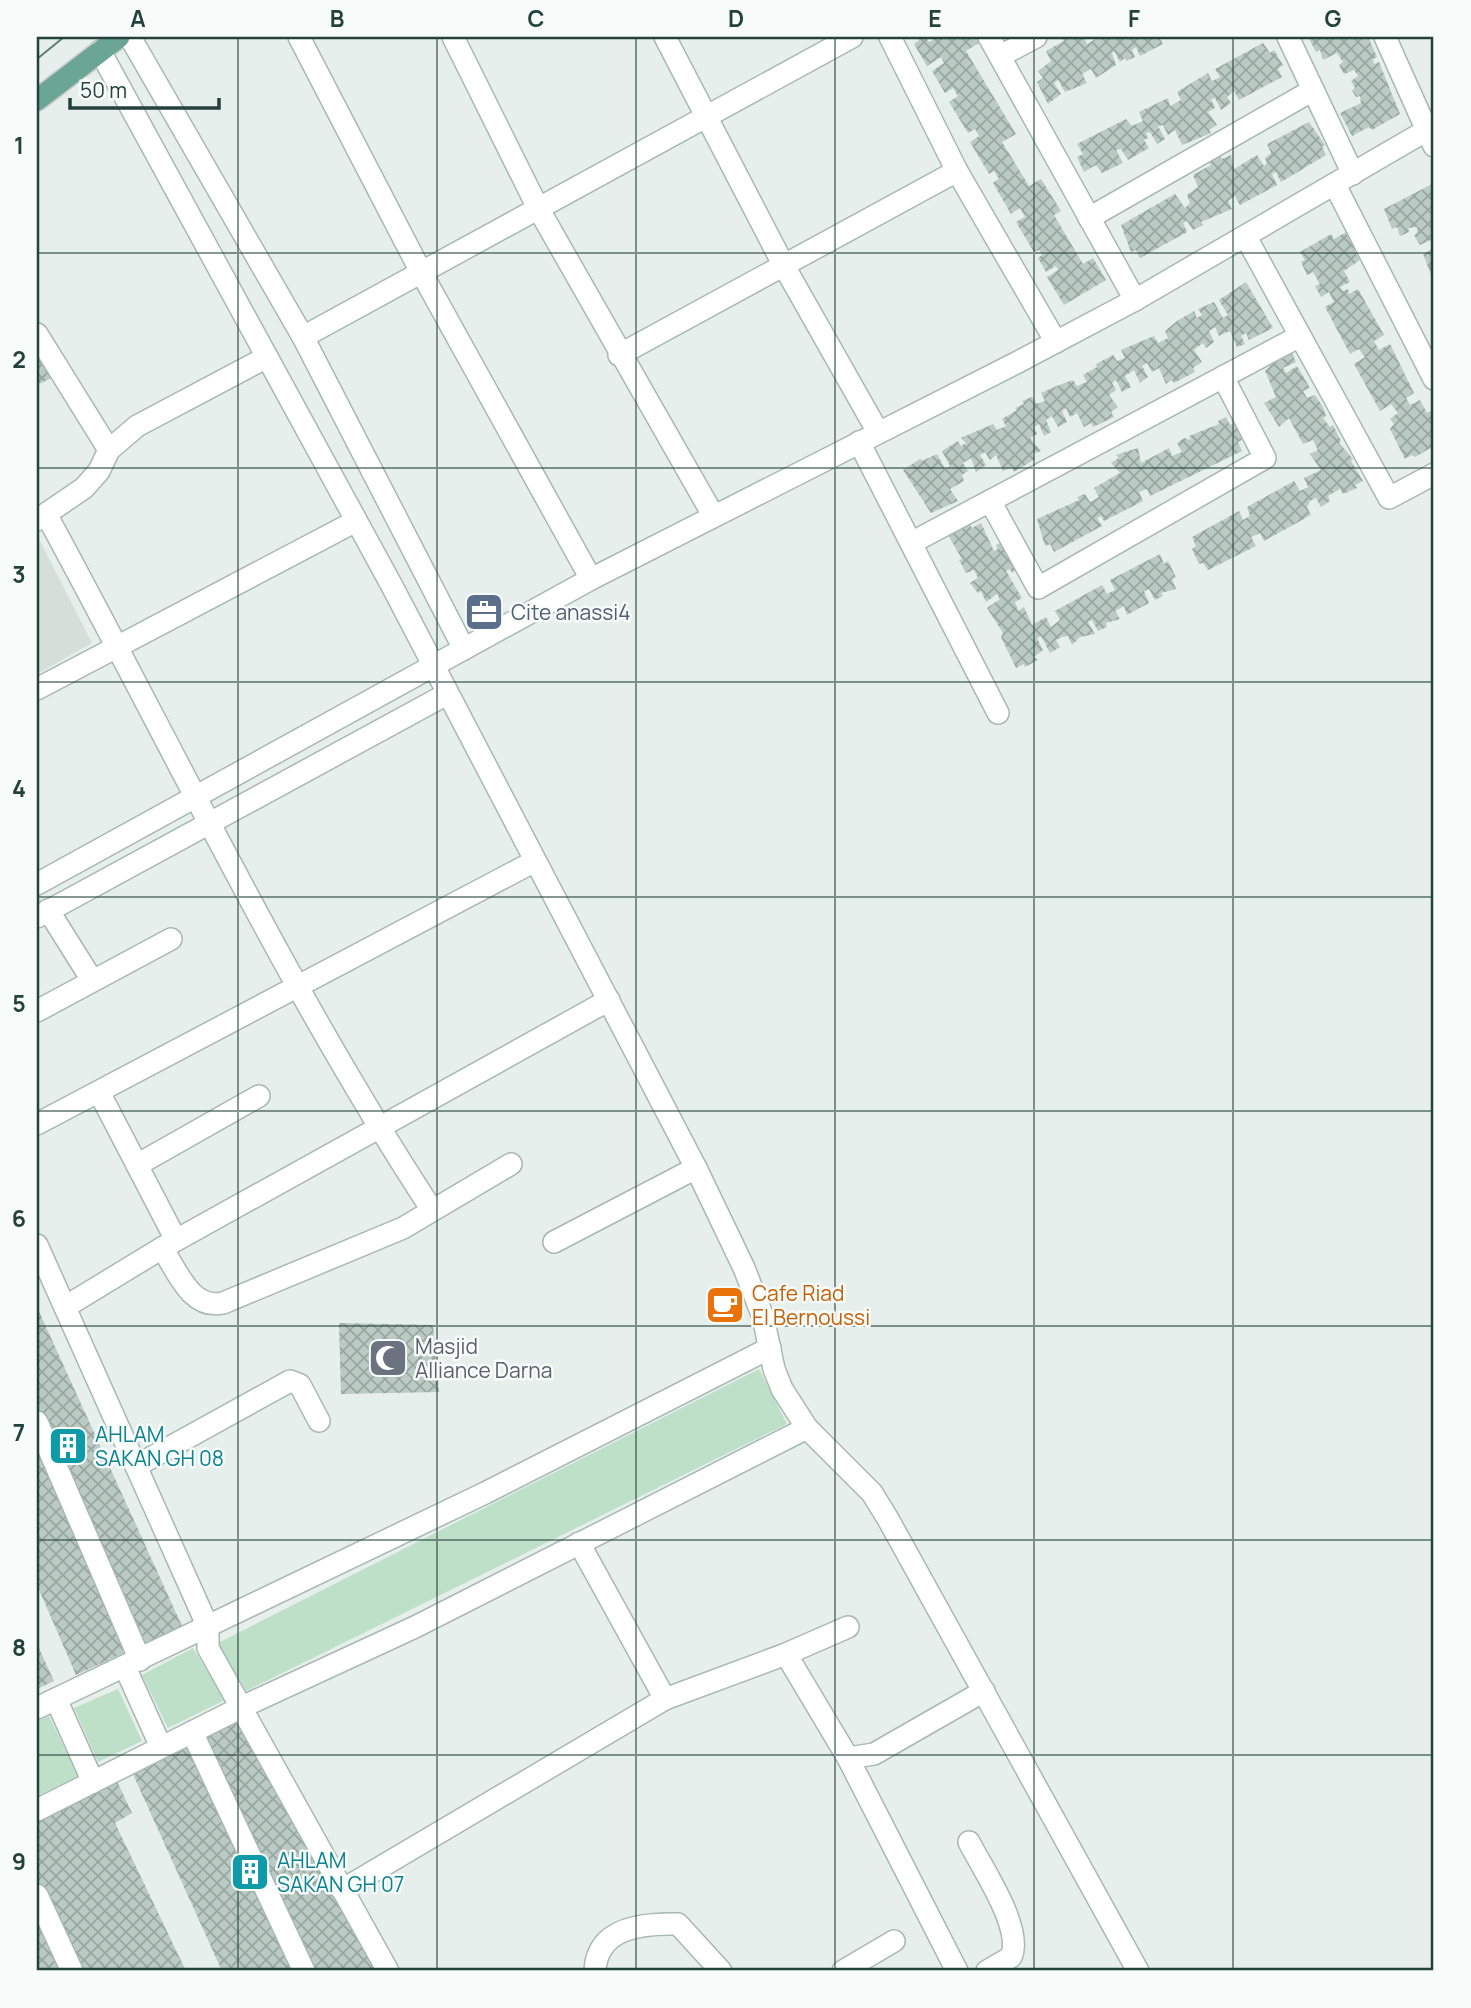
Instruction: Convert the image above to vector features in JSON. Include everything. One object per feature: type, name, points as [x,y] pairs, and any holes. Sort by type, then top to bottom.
[{"type":"main road","points":[[37,100],[118,37]]},
{"type":"street","points":[[130,37],[303,337],[464,649]]},
{"type":"street","points":[[299,37],[421,271],[591,579]]},
{"type":"street","points":[[453,37],[538,208],[619,355],[713,515]]},
{"type":"street","points":[[665,37],[784,266],[878,432]]},
{"type":"street","points":[[303,337],[852,37]]},
{"type":"street","points":[[890,37],[957,171],[1056,342]]},
{"type":"street","points":[[989,37],[1135,300]]},
{"type":"street","points":[[1000,56],[1036,37]]},
{"type":"street","points":[[1288,37],[1313,90],[1344,179],[1434,379]]},
{"type":"street","points":[[37,884],[197,794],[323,729],[433,665],[591,579],[1056,342],[1135,300],[1344,179],[1432,134],[1385,37]]},
{"type":"street","points":[[100,51],[433,665],[696,1168],[744,1268],[763,1317],[782,1389],[807,1428],[872,1493],[1138,1971]]},
{"type":"street","points":[[1089,218],[1313,90]]},
{"type":"street","points":[[619,355],[957,171]]},
{"type":"street","points":[[1246,237],[1389,498],[1434,474]]},
{"type":"street","points":[[37,334],[109,450]]},
{"type":"street","points":[[911,543],[1300,336]]},
{"type":"street","points":[[267,357],[156,413],[109,450],[94,478],[73,498],[42,517],[118,646],[210,823],[379,1129],[432,1210]]},
{"type":"street","points":[[990,501],[1038,588],[1265,458],[1223,377]]},
{"type":"street","points":[[859,442],[998,713]]},
{"type":"street","points":[[37,689],[356,521]]},
{"type":"street","points":[[92,980],[43,913],[447,694]]},
{"type":"street","points":[[37,1125],[535,862]]},
{"type":"street","points":[[37,1011],[171,939]]},
{"type":"street","points":[[65,1307],[169,1244],[610,1000]]},
{"type":"street","points":[[99,1092],[137,1165],[169,1244],[198,1302],[209,1306],[403,1228],[511,1164]]},
{"type":"street","points":[[137,1165],[259,1096]]},
{"type":"street","points":[[554,1242],[696,1168]]},
{"type":"street","points":[[37,1245],[208,1627],[208,1648],[388,1971]]},
{"type":"street","points":[[93,1782],[47,1703],[485,1493],[770,1348]]},
{"type":"street","points":[[136,1466],[290,1381],[300,1385],[319,1421]]},
{"type":"street","points":[[37,1422],[133,1663],[162,1747]]},
{"type":"street","points":[[37,1810],[242,1706],[415,1627],[807,1428]]},
{"type":"street","points":[[579,1543],[665,1699]]},
{"type":"street","points":[[342,1890],[665,1699],[786,1654],[848,1627]]},
{"type":"street","points":[[786,1654],[848,1758],[957,1971]]},
{"type":"street","points":[[848,1758],[874,1754],[984,1691]]},
{"type":"street","points":[[192,1732],[304,1971]]},
{"type":"street","points":[[969,1842],[1005,1913],[1014,1941],[1011,1957],[987,1971]]},
{"type":"street","points":[[37,1895],[72,1971]]},
{"type":"street","points":[[595,1971],[596,1957],[609,1938],[642,1923],[678,1924],[721,1971]]},
{"type":"street","points":[[843,1971],[894,1941]]},
{"type":"shaded area","points":[[37,538],[92,643],[37,674]]},
{"type":"green space","points":[[759,1369],[787,1424],[246,1691],[218,1643]]},
{"type":"green space","points":[[193,1648],[225,1700],[168,1728],[142,1675]]},
{"type":"green space","points":[[118,1689],[142,1741],[98,1762],[74,1708]]},
{"type":"green space","points":[[49,1716],[78,1776],[37,1796],[37,1721]]},
{"type":"building","points":[[917,37],[926,37],[929,42],[933,40],[931,37],[975,37],[979,43],[966,51],[1016,134],[1002,142],[1029,186],[1041,179],[1061,211],[1054,215],[1083,264],[1093,258],[1106,280],[1064,305],[1047,277],[1058,270],[1056,266],[1046,272],[1038,258],[1042,255],[1039,250],[1034,252],[1016,222],[1025,217],[1020,208],[1011,214],[993,183],[999,179],[994,171],[989,174],[970,142],[979,136],[975,129],[968,133],[949,102],[958,96],[953,88],[945,93],[932,71],[944,63],[941,57],[927,66],[914,44],[919,40]]},
{"type":"building","points":[[1061,37],[1089,37],[1085,40],[1087,44],[1099,37],[1159,37],[1163,44],[1140,56],[1136,47],[1132,50],[1135,57],[1126,61],[1125,58],[1120,62],[1114,51],[1112,53],[1116,65],[1096,78],[1091,69],[1082,74],[1087,83],[1065,92],[1058,80],[1054,83],[1061,94],[1048,104],[1037,82],[1043,78],[1038,71],[1051,61],[1046,51],[1064,41]]},
{"type":"building","points":[[1308,37],[1369,39],[1377,57],[1373,59],[1374,64],[1379,62],[1400,114],[1372,130],[1369,127],[1352,136],[1340,113],[1361,103],[1360,96],[1356,97],[1352,91],[1355,88],[1351,81],[1358,76],[1354,70],[1344,74],[1339,65],[1343,62],[1337,53],[1323,60],[1320,50],[1316,52]]},
{"type":"building","points":[[1263,43],[1270,53],[1274,50],[1283,65],[1278,69],[1282,77],[1239,100],[1234,91],[1227,97],[1231,103],[1221,110],[1215,98],[1211,99],[1215,108],[1208,112],[1217,125],[1209,130],[1211,133],[1182,145],[1175,130],[1168,135],[1163,125],[1158,126],[1165,139],[1157,144],[1150,132],[1146,133],[1148,138],[1144,140],[1149,148],[1128,160],[1121,149],[1116,150],[1123,163],[1102,173],[1096,165],[1084,172],[1077,157],[1083,154],[1077,144],[1126,119],[1132,126],[1143,121],[1139,112],[1168,98],[1170,106],[1181,100],[1177,92],[1208,73],[1212,81],[1220,77],[1215,69]]},
{"type":"building","points":[[1309,122],[1325,145],[1322,146],[1326,155],[1281,182],[1276,172],[1272,174],[1277,185],[1240,205],[1235,196],[1228,201],[1232,209],[1201,222],[1203,225],[1193,230],[1187,221],[1183,223],[1187,232],[1140,258],[1136,250],[1131,252],[1121,225],[1175,194],[1185,208],[1190,203],[1187,195],[1198,187],[1193,175],[1211,165],[1209,162],[1220,156],[1222,159],[1231,155],[1234,169],[1257,155],[1264,166],[1267,163],[1265,158],[1271,153],[1267,144]]},
{"type":"building","points":[[1432,184],[1434,282],[1423,254],[1433,249],[1431,240],[1420,245],[1414,235],[1417,233],[1417,227],[1408,228],[1409,232],[1400,236],[1397,227],[1392,229],[1384,209]]},
{"type":"building","points":[[1348,231],[1358,248],[1355,252],[1360,260],[1344,271],[1350,282],[1340,287],[1343,291],[1348,289],[1349,294],[1358,289],[1384,335],[1374,341],[1379,350],[1390,344],[1414,393],[1406,398],[1410,405],[1420,400],[1427,413],[1434,409],[1434,446],[1415,457],[1411,455],[1405,459],[1390,429],[1394,424],[1390,419],[1398,413],[1391,404],[1380,411],[1354,364],[1365,357],[1359,349],[1350,354],[1325,307],[1334,302],[1329,292],[1321,297],[1315,286],[1320,284],[1313,272],[1307,275],[1301,262],[1305,260],[1300,252],[1331,234],[1334,239]]},
{"type":"building","points":[[1246,282],[1273,328],[1249,340],[1246,333],[1241,336],[1245,344],[1237,347],[1230,331],[1219,336],[1215,327],[1209,331],[1214,342],[1206,348],[1203,343],[1194,350],[1202,362],[1193,368],[1195,372],[1174,383],[1172,380],[1166,384],[1159,368],[1152,372],[1147,363],[1142,366],[1148,377],[1140,383],[1134,370],[1125,376],[1131,387],[1122,392],[1116,380],[1112,383],[1116,390],[1109,395],[1118,407],[1111,412],[1114,417],[1093,427],[1091,423],[1084,427],[1077,413],[1070,417],[1066,408],[1062,411],[1067,422],[1058,427],[1052,416],[1046,420],[1051,432],[1044,436],[1039,424],[1034,427],[1037,434],[1030,438],[1041,451],[1033,454],[1035,459],[1014,472],[1012,467],[1003,471],[996,455],[990,460],[985,452],[980,455],[986,465],[976,472],[971,458],[963,463],[968,471],[962,475],[964,481],[950,489],[958,501],[931,513],[903,470],[920,459],[922,461],[937,454],[945,469],[950,466],[942,451],[958,441],[961,446],[966,443],[961,438],[993,424],[997,430],[1006,426],[1002,419],[1024,404],[1022,401],[1032,397],[1037,404],[1045,401],[1041,393],[1059,385],[1073,380],[1077,386],[1087,382],[1083,375],[1097,367],[1096,364],[1113,355],[1117,361],[1125,358],[1121,350],[1154,336],[1158,343],[1168,338],[1165,331],[1194,311],[1197,318],[1202,315],[1198,309],[1214,302],[1223,318],[1228,315],[1219,300]]},
{"type":"building","points":[[37,345],[56,376],[37,385]]},
{"type":"building","points":[[1290,349],[1296,362],[1283,368],[1286,373],[1297,366],[1310,388],[1303,391],[1307,398],[1315,395],[1323,407],[1326,416],[1323,418],[1330,427],[1333,425],[1341,441],[1339,443],[1353,459],[1351,461],[1363,481],[1355,485],[1357,488],[1343,494],[1340,489],[1328,496],[1330,501],[1321,507],[1316,498],[1310,501],[1307,507],[1311,515],[1264,541],[1260,533],[1251,537],[1256,546],[1208,570],[1203,563],[1199,564],[1192,549],[1196,546],[1192,537],[1239,511],[1243,520],[1250,516],[1247,507],[1294,481],[1300,491],[1308,487],[1304,478],[1321,470],[1310,454],[1318,450],[1313,440],[1303,444],[1289,418],[1279,427],[1264,403],[1276,397],[1265,371],[1272,364],[1270,359]]},
{"type":"building","points":[[1226,417],[1230,425],[1234,423],[1242,440],[1238,442],[1242,451],[1150,496],[1147,489],[1139,492],[1143,501],[1104,521],[1101,516],[1097,518],[1102,526],[1054,552],[1050,544],[1045,546],[1037,519],[1079,500],[1077,497],[1085,494],[1090,502],[1099,497],[1094,488],[1120,473],[1111,463],[1119,458],[1116,455],[1138,448],[1141,463],[1169,448],[1172,456],[1182,452],[1177,443],[1184,438],[1191,440],[1189,436],[1219,424],[1218,421]]},
{"type":"building","points":[[969,523],[972,528],[981,523],[994,551],[998,549],[996,545],[1004,541],[1019,568],[1012,573],[1010,569],[1006,571],[1022,598],[1015,602],[1018,611],[1024,607],[1032,625],[1046,617],[1051,627],[1060,620],[1055,611],[1102,585],[1107,594],[1115,590],[1110,580],[1160,554],[1164,564],[1168,561],[1176,577],[1172,579],[1176,589],[1161,593],[1163,596],[1155,600],[1149,589],[1144,591],[1149,603],[1127,615],[1124,606],[1115,611],[1120,619],[1106,623],[1107,627],[1098,631],[1092,620],[1088,622],[1095,634],[1080,637],[1072,645],[1068,636],[1062,637],[1056,640],[1060,647],[1050,653],[1041,636],[1037,638],[1043,650],[1034,657],[1038,660],[1025,667],[1024,664],[1016,668],[1001,637],[1003,633],[987,608],[1000,599],[997,594],[986,602],[981,591],[978,593],[970,583],[978,578],[974,570],[966,573],[959,560],[962,559],[948,535]]},
{"type":"building","name":"AHLAM SAKAN GH 08","points":[[37,1307],[182,1626],[76,1675],[37,1585]]},
{"type":"building","name":"Masjid Alliance Darna","points":[[339,1323],[433,1325],[439,1392],[341,1394]]},
{"type":"building","points":[[37,1644],[54,1681],[37,1689]]},
{"type":"building","name":"AHLAM SAKAN GH 07","points":[[241,1718],[376,1971],[222,1971],[132,1772]]},
{"type":"building","points":[[115,1777],[132,1813],[115,1823],[186,1971],[37,1971],[37,1818]]},
{"type":"tram line","points":[[37,59],[64,37]]},
{"type":"place","name":"Cite anassi4","points":[[484,612]]},
{"type":"place","name":"Cafe Riad El Bernoussi","points":[[725,1305]]},
{"type":"place","name":"Masjid Alliance Darna","points":[[388,1358]]},
{"type":"place","name":"AHLAM SAKAN GH 08","points":[[68,1446]]},
{"type":"place","name":"AHLAM SAKAN GH 07","points":[[250,1872]]}]
